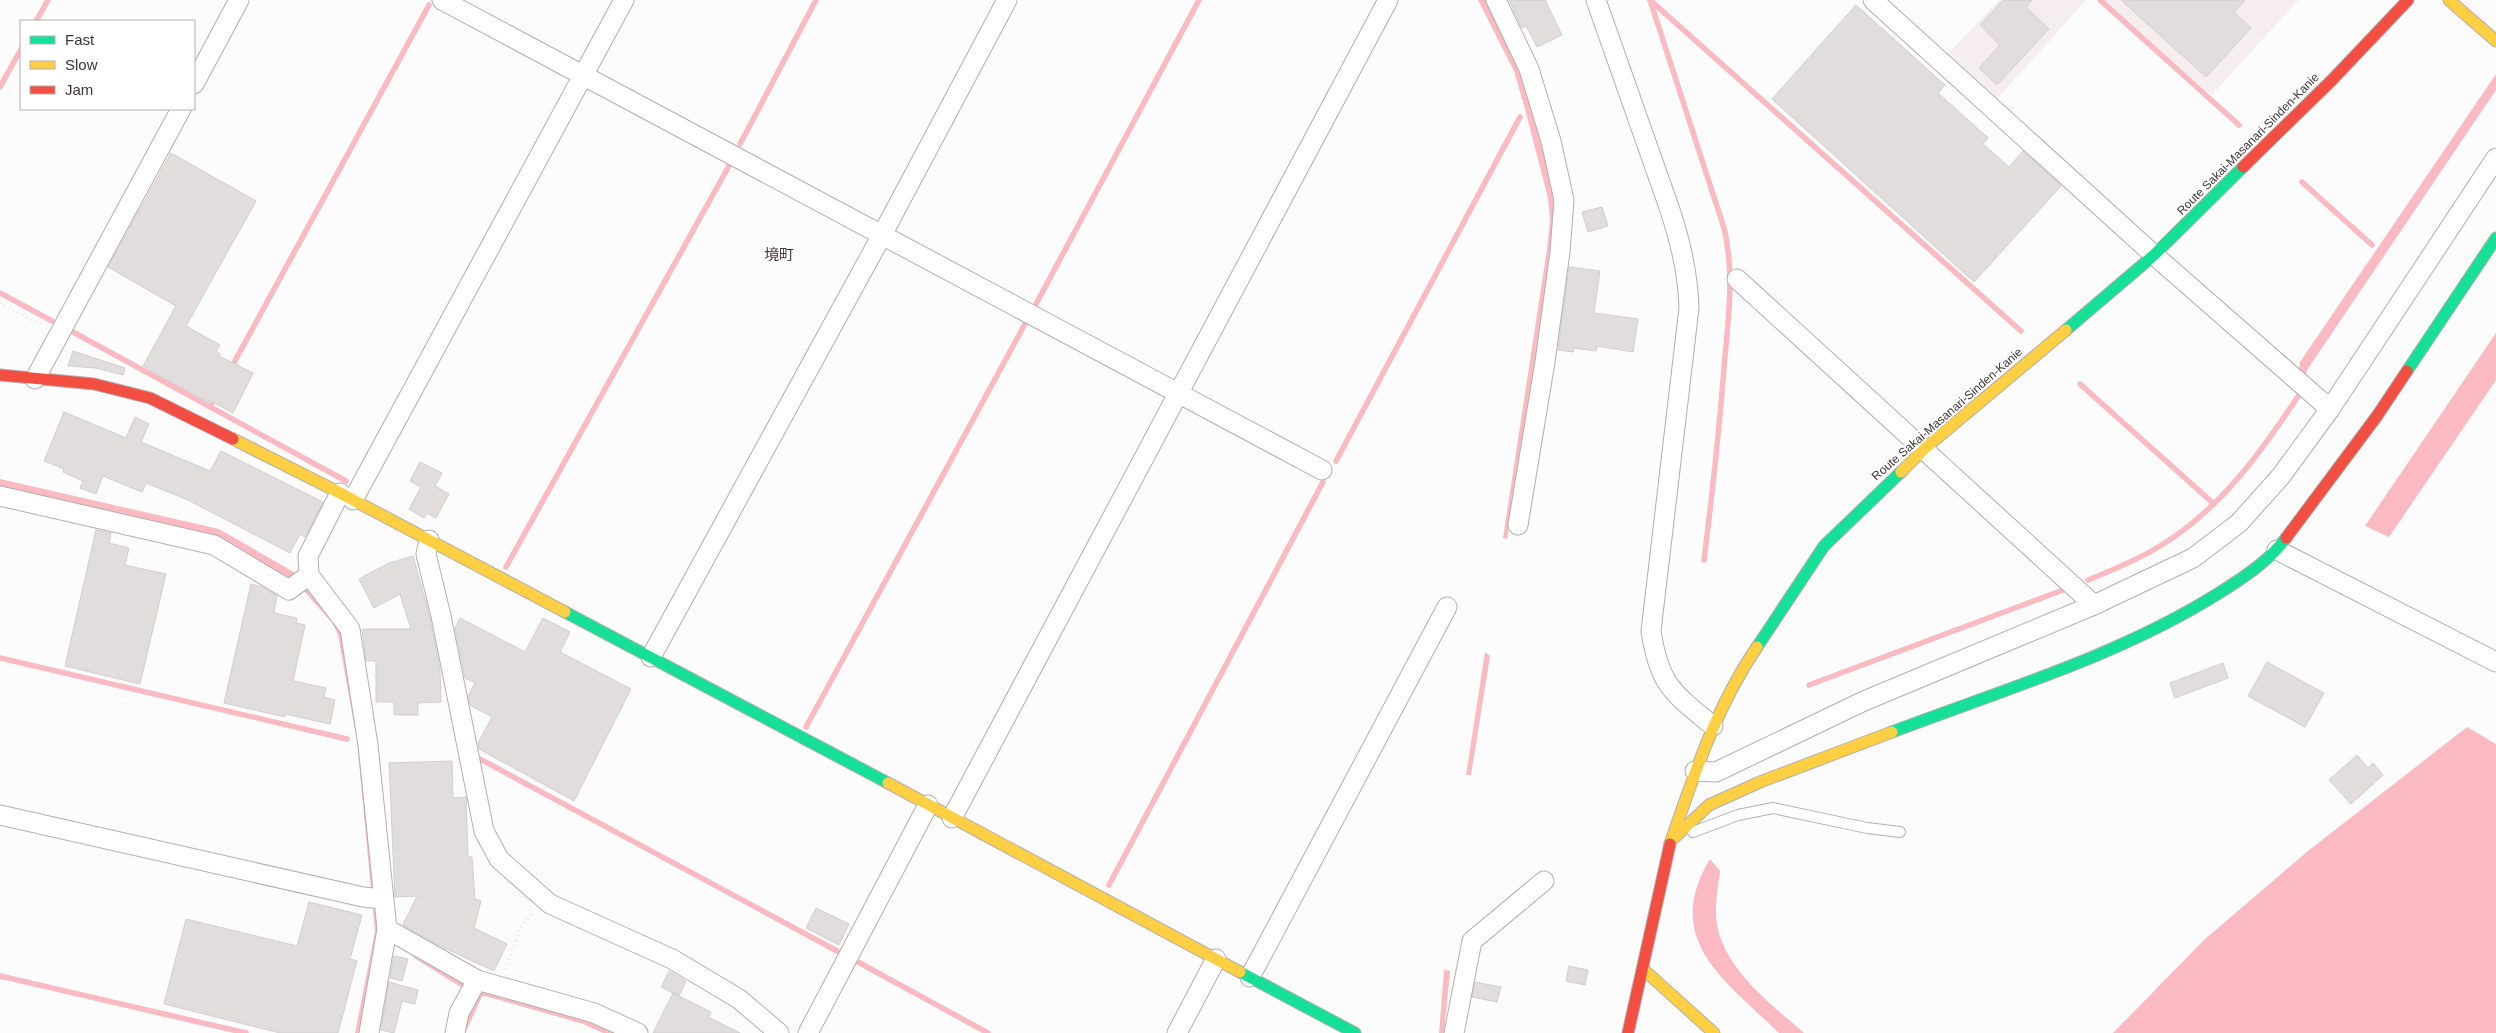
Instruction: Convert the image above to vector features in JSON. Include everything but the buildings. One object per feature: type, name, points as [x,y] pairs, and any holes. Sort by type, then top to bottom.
[{"type":"street","points":[[195,82],[239,0]]},
{"type":"street","points":[[442,0],[1322,470]]},
{"type":"street","points":[[0,496],[214,545],[289,590],[302,580],[308,556],[347,497],[584,75],[624,0]]},
{"type":"street","points":[[651,656],[882,235],[1006,0]]},
{"type":"street","points":[[952,818],[1388,0]]},
{"type":"street","points":[[1496,0],[1529,68],[1551,141],[1564,200],[1560,252],[1545,362],[1518,525]]},
{"type":"street","points":[[1596,0],[1682,244],[1688,282],[1689,308],[1651,631],[1655,659],[1667,683],[1681,700],[1713,726]]},
{"type":"street","points":[[1873,0],[2154,255],[2330,409]]},
{"type":"street","name":"Route Sakai-Masanari-Sinden-Kanie","points":[[1628,1033],[1671,841],[1713,726],[1740,672],[1824,546],[1924,449],[2154,255],[2332,80],[2408,0]]},
{"type":"street","points":[[2449,0],[2496,41]]},
{"type":"street","points":[[36,379],[180,110]]},
{"type":"street","points":[[1695,771],[1716,772],[1864,701],[2094,605],[2193,558],[2239,523],[2281,476],[2330,409],[2496,158]]},
{"type":"street","points":[[1671,841],[1709,805],[1760,782],[2125,644],[2198,606],[2239,580],[2276,550],[2377,416],[2496,238]]},
{"type":"street","points":[[1737,279],[2094,605]]},
{"type":"street","points":[[0,375],[94,384],[150,398],[347,497],[651,656],[1355,1033]]},
{"type":"street","points":[[429,540],[426,554],[441,616],[484,831],[499,859],[550,904],[672,960],[739,999],[779,1033]]},
{"type":"street","points":[[2276,550],[2496,662]]},
{"type":"street","points":[[302,580],[350,629],[368,745],[375,898],[387,929],[369,1033]]},
{"type":"street","points":[[1250,977],[1448,607]]},
{"type":"street","points":[[808,1033],[928,805]]},
{"type":"street","points":[[0,815],[375,898]]},
{"type":"street","points":[[1454,1033],[1472,941],[1544,881]]},
{"type":"street","points":[[387,929],[477,980],[594,1013],[638,1033]]},
{"type":"street","points":[[1176,1033],[1216,959]]},
{"type":"street","points":[[1643,969],[1714,1033]]},
{"type":"street","points":[[455,1033],[459,1013],[477,980]]},
{"type":"lane","points":[[1671,841],[1738,816],[1773,808],[1867,828],[1900,832]]},
{"type":"path","points":[[0,303],[59,334]]},
{"type":"path","points":[[499,986],[521,927],[545,899]]},
{"type":"shaded area","points":[[1478,0],[1489,0],[1523,70],[1550,180],[1556,214],[1553,247],[1507,539],[1503,538],[1550,220],[1548,198],[1514,71]]},
{"type":"shaded area","points":[[1999,0],[2086,0],[1997,99],[1946,56]]},
{"type":"shaded area","points":[[2100,0],[2298,0],[2212,95]]},
{"type":"shaded area","points":[[2496,74],[2496,90],[2307,370],[2301,397],[2297,394],[2300,362]]},
{"type":"shaded area","points":[[2496,333],[2496,380],[2389,537],[2365,526]]},
{"type":"shaded area","points":[[0,479],[219,529],[297,574],[342,625],[364,746],[381,935],[364,1033],[355,1033],[375,932],[357,741],[338,635],[333,624],[295,581],[214,538],[0,490]]},
{"type":"shaded area","points":[[1485,652],[1490,656],[1471,775],[1466,775]]},
{"type":"shaded area","points":[[2467,727],[2496,744],[2496,1033],[2113,1033],[2204,940],[2308,851]]},
{"type":"shaded area","points":[[1710,859],[1720,871],[1716,918],[1722,942],[1730,957],[1751,985],[1804,1033],[1779,1033],[1739,995],[1706,957],[1696,936],[1693,913],[1697,888]]},
{"type":"shaded area","points":[[1444,970],[1450,971],[1444,1033],[1439,1033]]},
{"type":"waterway","points":[[37,20],[48,0]]},
{"type":"waterway","points":[[740,144],[816,0]]},
{"type":"waterway","points":[[1036,304],[1199,0]]},
{"type":"waterway","points":[[1650,0],[1724,228],[1729,263],[1730,298],[1718,440],[1704,560]]},
{"type":"waterway","points":[[1650,0],[2021,331]]},
{"type":"waterway","points":[[2100,0],[2239,125]]},
{"type":"waterway","points":[[230,370],[429,5]]},
{"type":"waterway","points":[[0,87],[20,51]]},
{"type":"waterway","points":[[1336,461],[1520,117]]},
{"type":"waterway","points":[[506,567],[730,164]]},
{"type":"waterway","points":[[2302,182],[2372,245]]},
{"type":"waterway","points":[[0,293],[52,321]]},
{"type":"waterway","points":[[806,727],[1026,322]]},
{"type":"waterway","points":[[73,332],[346,481]]},
{"type":"waterway","points":[[2080,384],[2214,504]]},
{"type":"waterway","points":[[2088,580],[2160,546],[2182,532],[2202,515],[2238,478],[2270,438],[2299,395],[2300,389]]},
{"type":"waterway","points":[[210,407],[216,396]]},
{"type":"waterway","points":[[1109,885],[1323,482]]},
{"type":"waterway","points":[[1809,685],[2063,590]]},
{"type":"waterway","points":[[0,658],[347,739]]},
{"type":"waterway","points":[[480,759],[837,951]]},
{"type":"waterway","points":[[416,956],[461,984]]},
{"type":"waterway","points":[[858,962],[988,1033]]},
{"type":"waterway","points":[[0,976],[246,1033]]},
{"type":"waterway","points":[[465,1027],[480,994],[485,993],[583,1021],[610,1033]]},
{"type":"traffic: fast","points":[[2066,330],[2154,255],[2243,167]]},
{"type":"traffic: fast","points":[[2407,371],[2496,238]]},
{"type":"traffic: fast","points":[[1757,647],[1824,546],[1901,472]]},
{"type":"traffic: fast","points":[[1892,732],[2101,654],[2141,635],[2181,615],[2237,581],[2264,562],[2286,538]]},
{"type":"traffic: fast","points":[[565,612],[888,783]]},
{"type":"traffic: fast","points":[[1240,972],[1355,1033]]},
{"type":"traffic: slow","points":[[2449,0],[2496,41]]},
{"type":"traffic: slow","points":[[1901,472],[1924,449],[2066,330]]},
{"type":"traffic: slow","points":[[233,439],[340,493],[565,612]]},
{"type":"traffic: slow","points":[[1670,844],[1707,742],[1729,693],[1757,647]]},
{"type":"traffic: slow","points":[[1675,837],[1709,805],[1760,782],[1892,732]]},
{"type":"traffic: slow","points":[[888,783],[1240,972]]},
{"type":"traffic: slow","points":[[1643,969],[1714,1033]]},
{"type":"traffic: jam","points":[[2243,167],[2332,80],[2408,0]]},
{"type":"traffic: jam","points":[[2286,538],[2377,416],[2407,371]]},
{"type":"traffic: jam","points":[[0,375],[94,384],[150,398],[233,439]]},
{"type":"traffic: jam","points":[[1628,1033],[1670,844]]},
{"type":"district","name":"境町","points":[[779,254]]}]
